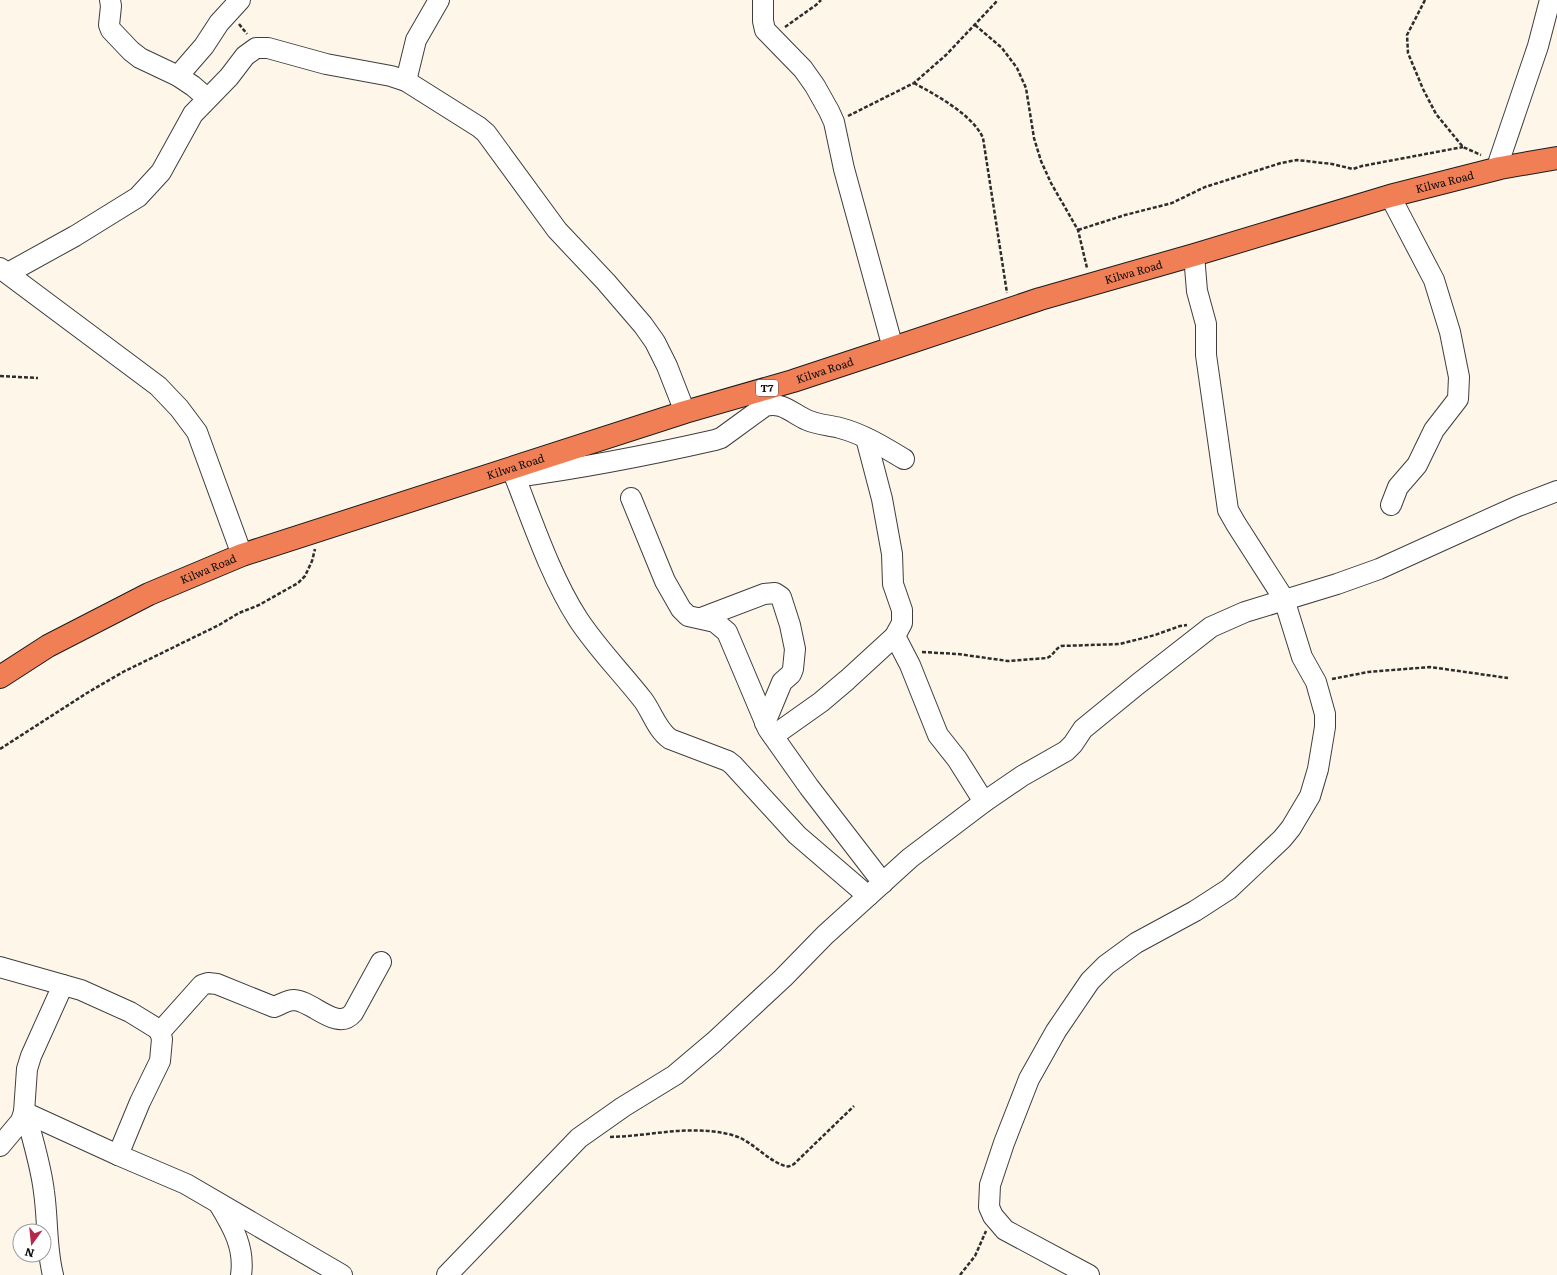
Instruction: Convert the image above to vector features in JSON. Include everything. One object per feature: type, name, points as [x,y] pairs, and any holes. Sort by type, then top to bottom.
[{"type":"highway","name":"Kilwa Road","points":[[0,677],[48,646],[149,594],[242,555],[514,472],[685,412],[793,381],[1090,284],[1194,255],[1499,164],[1557,158]]},
{"type":"street","points":[[110,0],[111,6],[109,25],[111,30],[131,51],[140,58],[178,76],[207,98]]},
{"type":"street","points":[[406,81],[416,40],[439,0]]},
{"type":"street","points":[[763,0],[763,25],[765,30],[803,69],[815,86],[834,122],[844,169],[893,348]]},
{"type":"street","points":[[1499,164],[1538,46],[1550,0]]},
{"type":"street","points":[[178,76],[204,46],[219,23],[235,5]]},
{"type":"street","points":[[242,555],[197,432],[179,408],[158,386],[4,271],[75,236],[138,196],[161,172],[193,114],[251,52],[268,48],[326,64],[391,76],[406,81],[466,118],[486,133],[557,230],[606,282],[643,325],[655,342],[667,366],[685,412]]},
{"type":"street","points":[[1390,196],[1434,280],[1450,332],[1459,377],[1458,399],[1434,430],[1417,465],[1398,487],[1391,505]]},
{"type":"street","points":[[1089,1275],[1005,1230],[993,1216],[989,1207],[990,1185],[1004,1143],[1029,1079],[1056,1031],[1090,981],[1106,965],[1136,943],[1195,911],[1229,889],[1282,839],[1291,828],[1310,796],[1318,769],[1325,727],[1326,714],[1316,682],[1302,657],[1284,599],[1228,510],[1206,355],[1206,324],[1197,291],[1194,255]]},
{"type":"street","points":[[868,896],[797,835],[734,765],[728,761],[670,739],[663,734],[644,701],[614,666],[578,619],[566,598],[546,555],[514,472],[574,469],[669,451],[715,440],[721,438],[765,406],[770,405],[783,406],[819,425],[840,428],[866,438],[904,459]]},
{"type":"street","points":[[866,438],[882,499],[892,554],[893,584],[902,610],[899,643],[938,735],[957,759],[984,802]]},
{"type":"street","points":[[448,1275],[579,1138],[623,1107],[675,1074],[714,1042],[783,978],[825,935],[910,858],[984,802],[1022,776],[1066,751],[1073,744],[1083,729],[1211,627],[1245,612],[1337,584],[1379,569],[1518,506],[1557,491]]},
{"type":"street","points":[[631,498],[665,581],[685,614],[715,622],[727,632],[769,729],[809,787],[883,883]]},
{"type":"street","points":[[700,618],[764,594],[775,593],[781,597],[794,640],[795,649],[793,669],[782,682],[769,729]]},
{"type":"street","points":[[769,729],[826,698],[847,680],[899,643]]},
{"type":"street","points":[[160,1032],[202,985],[208,983],[217,984],[272,1007],[294,1000],[309,1005],[335,1019],[346,1018],[353,1012],[381,962]]},
{"type":"street","points":[[0,967],[81,990],[130,1012],[160,1032],[162,1039],[160,1061],[140,1102],[118,1155]]},
{"type":"street","points":[[53,1275],[48,1248],[44,1189],[25,1112],[27,1069],[31,1056],[63,985]]},
{"type":"street","points":[[0,1146],[21,1121],[25,1112]]},
{"type":"street","points":[[25,1112],[118,1155],[186,1184],[342,1275]]},
{"type":"street","points":[[217,1202],[233,1228],[241,1253],[241,1275]]},
{"type":"path","points":[[771,36],[822,0]]},
{"type":"path","points":[[834,122],[914,83],[946,56],[998,0]]},
{"type":"path","points":[[1425,0],[1407,35],[1408,53],[1428,100],[1436,114],[1463,147],[1499,164]]},
{"type":"path","points":[[235,5],[251,52]]},
{"type":"path","points":[[975,25],[1002,48],[1017,68],[1026,88],[1034,138],[1041,161],[1051,183],[1078,230],[1090,284]]},
{"type":"path","points":[[914,83],[943,100],[974,123],[983,138],[1010,309]]},
{"type":"path","points":[[1078,230],[1125,215],[1172,203],[1205,187],[1281,163],[1297,160],[1313,161],[1342,165],[1353,169],[1463,147]]},
{"type":"path","points":[[0,376],[38,378]]},
{"type":"path","points":[[0,749],[87,693],[123,672],[219,625],[239,612],[259,605],[298,582],[305,576],[314,557],[314,532]]},
{"type":"path","points":[[899,643],[958,654],[1008,661],[1047,658],[1061,646],[1120,644],[1188,625]]},
{"type":"path","points":[[1316,682],[1368,672],[1430,667],[1508,678]]},
{"type":"path","points":[[609,1137],[631,1136],[670,1130],[710,1130],[744,1140],[779,1163],[790,1166],[794,1164],[854,1106]]},
{"type":"path","points":[[960,1275],[975,1256],[993,1216]]}]
